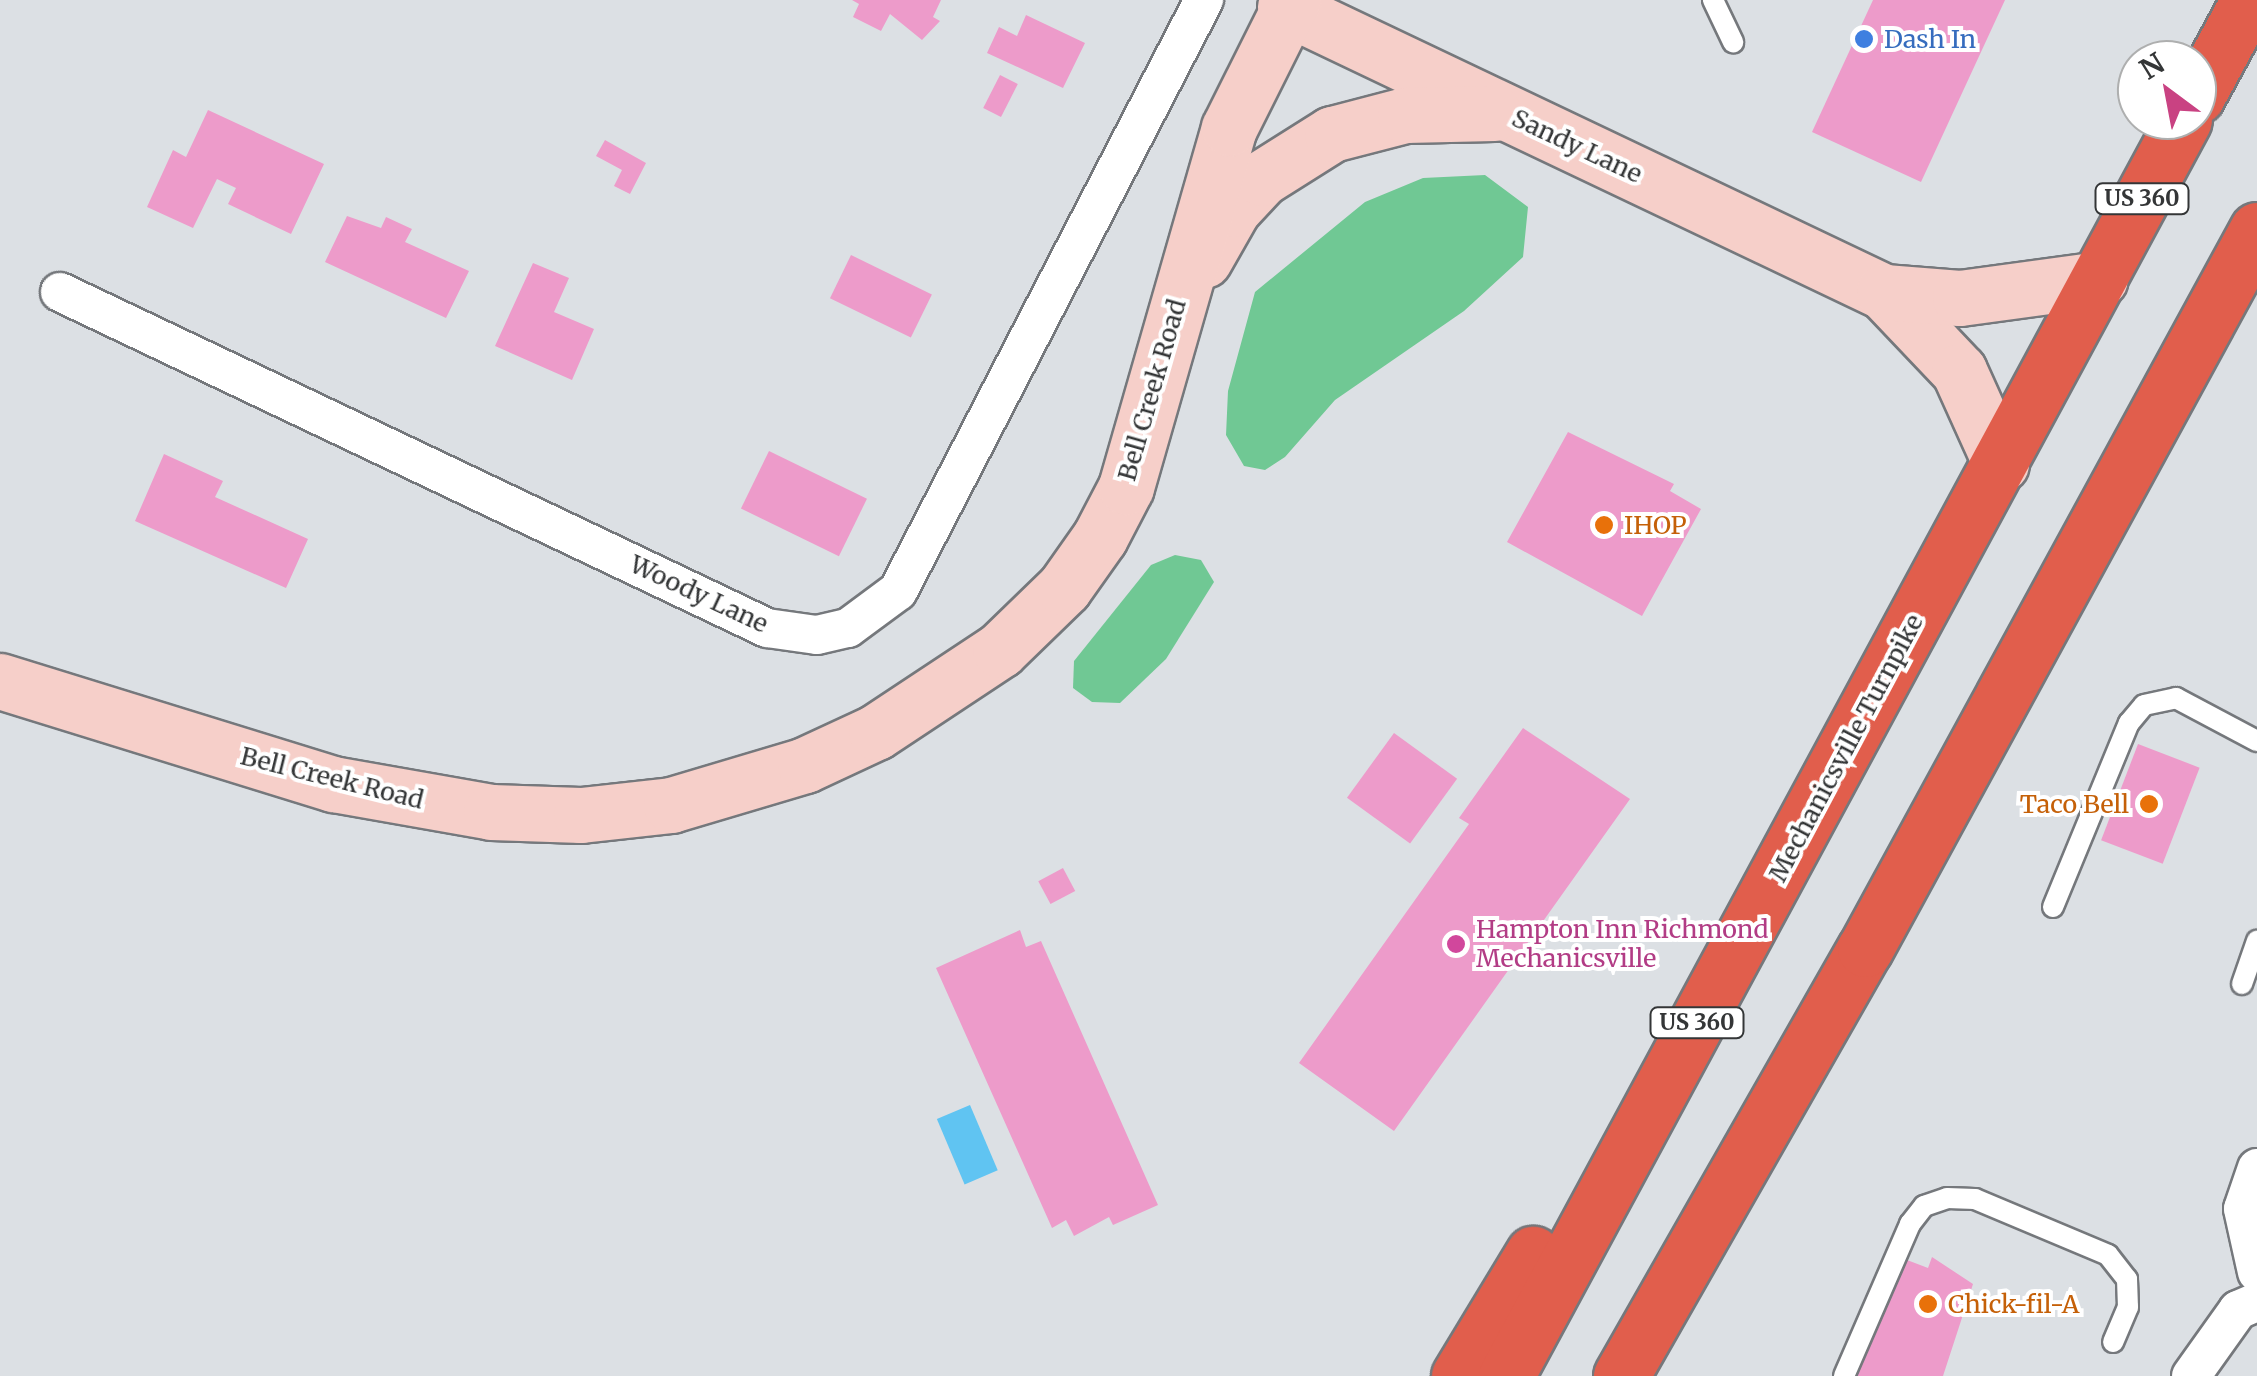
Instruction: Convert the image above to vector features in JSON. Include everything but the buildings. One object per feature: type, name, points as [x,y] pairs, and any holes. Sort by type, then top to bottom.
[{"type":"highway","points":[[2217,59],[2249,0]]},
{"type":"highway","name":"Mechanicsville Turnpike","points":[[1506,1376],[2173,140]]},
{"type":"highway","points":[[1621,1376],[1865,949],[2257,230]]},
{"type":"highway","points":[[1459,1376],[1888,670]]},
{"type":"highway","points":[[1650,1376],[1865,949]]},
{"type":"street","name":"Woody Lane","points":[[60,292],[766,628],[817,635],[848,628],[898,591],[1204,0]]},
{"type":"street","name":"Sandy Lane","points":[[1283,2],[1884,292],[1960,298],[2100,278]]},
{"type":"street","name":"Bell Creek Road","points":[[0,681],[403,800],[581,815],[732,790],[876,732],[947,689],[1038,616],[1100,537],[1126,487],[1228,128],[1283,2]]},
{"type":"street","points":[[1176,311],[1233,208],[1296,154],[1371,121],[1508,112]]},
{"type":"street","name":"Sandy Lane","points":[[1884,292],[1958,371],[2000,464]]},
{"type":"street","points":[[2257,1168],[2243,1209],[2257,1272]]},
{"type":"street","points":[[2190,1376],[2238,1310],[2257,1302]]},
{"type":"lane","points":[[1713,0],[1733,42]]},
{"type":"lane","points":[[2053,908],[2129,722],[2144,706],[2176,698],[2257,741]]},
{"type":"lane","points":[[2242,984],[2257,940]]},
{"type":"lane","points":[[1844,1376],[1910,1224],[1924,1206],[1947,1198],[1974,1200],[2108,1255],[2127,1279],[2128,1307],[2113,1342]]},
{"type":"green space","points":[[1485,175],[1528,207],[1523,257],[1464,311],[1335,400],[1285,457],[1265,470],[1244,466],[1226,435],[1228,391],[1255,292],[1365,202],[1423,178]]},
{"type":"green space","points":[[1175,555],[1201,560],[1214,582],[1166,659],[1120,703],[1092,702],[1073,688],[1074,661],[1151,565]]},
{"type":"water","points":[[970,1105],[998,1170],[965,1184],[937,1119]]},
{"type":"place","name":"Dash In","points":[[1864,39]]},
{"type":"place","name":"IHOP","points":[[1604,525]]},
{"type":"place","name":"Taco Bell","points":[[2149,804]]},
{"type":"place","name":"Hampton Inn Richmond Mechanicsville","points":[[1456,944]]},
{"type":"place","name":"Chick-fil-A","points":[[1928,1304]]}]
